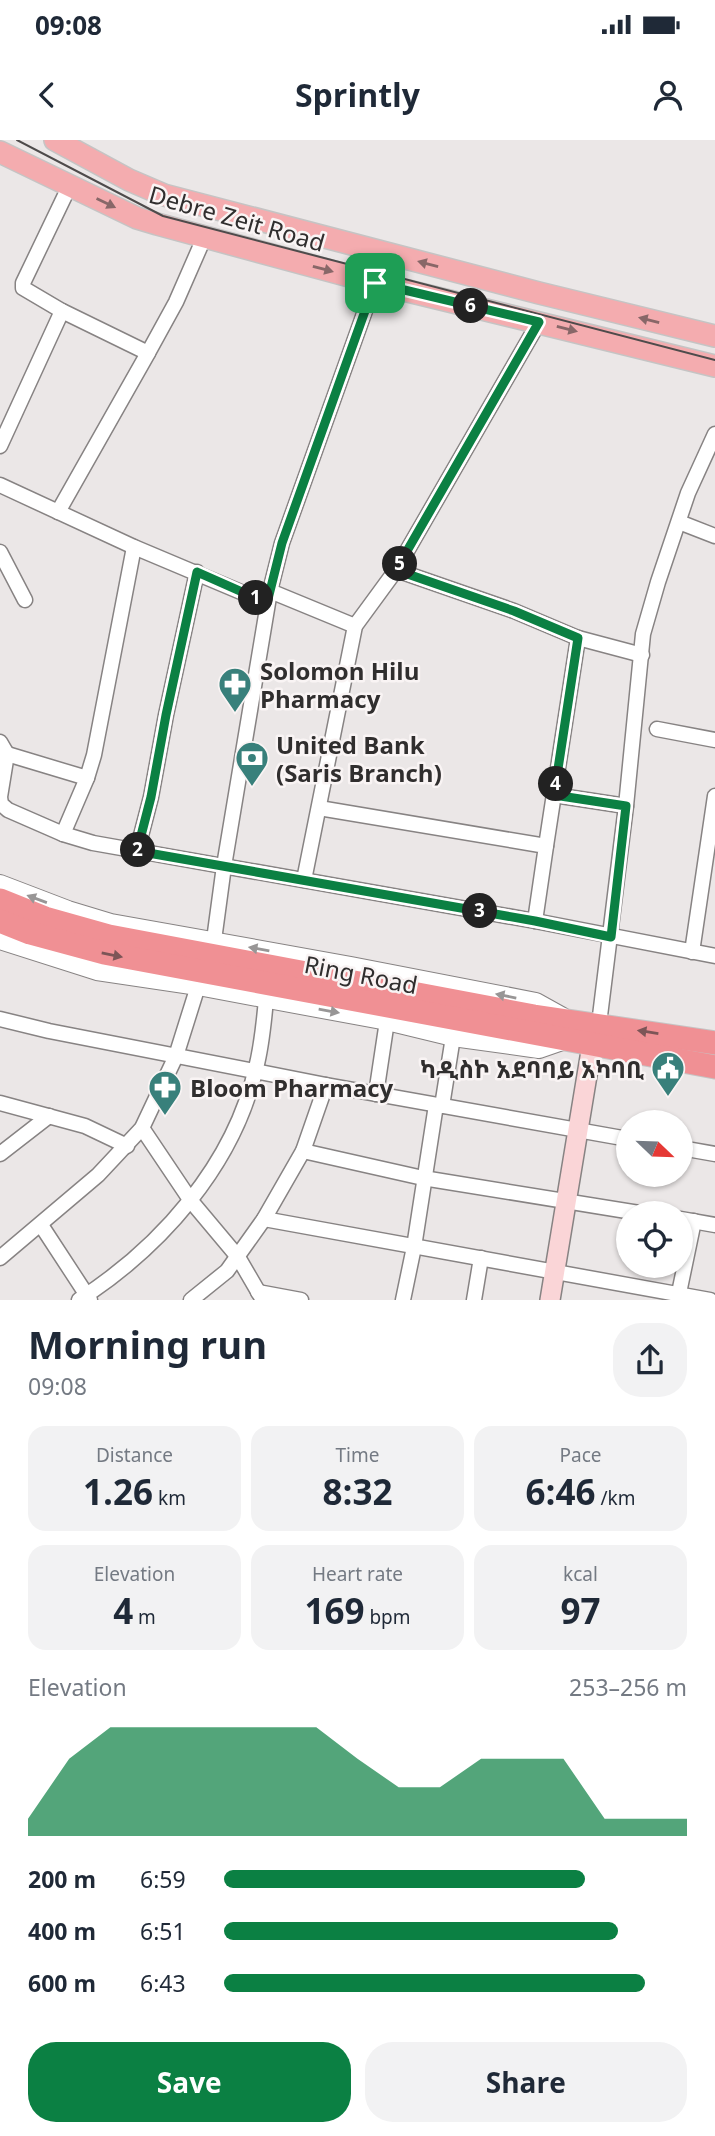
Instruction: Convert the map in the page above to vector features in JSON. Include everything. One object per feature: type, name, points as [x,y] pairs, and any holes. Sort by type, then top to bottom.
[{"type":"highway","name":"Ring Road","points":[[0,900],[45,918],[109,936],[534,1016],[567,1030]]},
{"type":"highway","name":"Ring Road","points":[[0,921],[30,933],[104,953],[596,1035],[715,1067]]},
{"type":"highway","name":"Ring Road","points":[[596,1035],[715,1043]]},
{"type":"main road","name":"Debre Zeit Road","points":[[55,140],[129,180],[164,195],[539,293],[715,335]]},
{"type":"main road","name":"Debre Zeit Road","points":[[0,152],[136,218],[375,283],[715,366]]},
{"type":"main road","points":[[550,1300],[596,1035]]},
{"type":"street","points":[[70,186],[23,288],[62,311],[148,352]]},
{"type":"street","points":[[58,512],[176,302],[204,238]]},
{"type":"street","points":[[214,940],[268,597],[282,543],[375,283]]},
{"type":"street","points":[[0,446],[62,311]]},
{"type":"street","points":[[304,880],[355,626],[396,570],[539,322]]},
{"type":"street","points":[[596,1035],[611,937],[643,634],[657,582],[688,493],[715,433]]},
{"type":"street","points":[[0,485],[134,547],[197,572],[355,626]]},
{"type":"street","points":[[679,522],[715,536]]},
{"type":"street","points":[[63,834],[94,755],[134,547]]},
{"type":"street","points":[[0,552],[25,600]]},
{"type":"street","points":[[396,570],[514,611],[578,638],[642,655]]},
{"type":"street","points":[[137,851],[151,797],[197,572]]},
{"type":"street","points":[[535,921],[578,638]]},
{"type":"street","points":[[657,729],[715,740]]},
{"type":"street","points":[[87,778],[4,748],[1,804],[8,810],[63,834],[93,844],[535,921],[715,956]]},
{"type":"street","points":[[554,795],[626,806]]},
{"type":"street","points":[[692,951],[711,852],[715,796]]},
{"type":"street","points":[[319,808],[546,846]]},
{"type":"street","name":"Ring Road","points":[[0,884],[96,919],[536,1002],[567,1030]]},
{"type":"street","points":[[0,940],[97,971],[198,986],[387,1021],[453,1037],[539,1049],[567,1030]]},
{"type":"street","points":[[0,1258],[99,1175],[142,1128],[176,1056],[198,986]]},
{"type":"street","points":[[41,1225],[85,1298],[146,1247],[191,1201],[225,1149],[256,1071],[266,999]]},
{"type":"street","points":[[0,1019],[326,1085],[616,1137]]},
{"type":"street","points":[[376,1094],[387,1021]]},
{"type":"street","points":[[403,1300],[424,1178],[453,1037]]},
{"type":"street","points":[[191,1300],[227,1271],[264,1219],[303,1151],[326,1085]]},
{"type":"street","points":[[0,1103],[85,1126],[127,1146]]},
{"type":"street","points":[[0,1154],[49,1116]]},
{"type":"street","points":[[142,1128],[191,1201],[238,1257],[260,1296],[301,1300]]},
{"type":"street","points":[[693,1150],[715,1154]]},
{"type":"street","points":[[303,1151],[424,1178],[616,1209]]},
{"type":"street","points":[[264,1219],[554,1271],[648,1293],[679,1293],[710,1300]]},
{"type":"street","points":[[693,1221],[715,1224]]},
{"type":"street","points":[[474,1300],[481,1258]]},
{"type":"street","points":[[679,1293],[681,1278]]},
{"type":"tram line","points":[[17,140],[163,216],[715,360]]},
{"type":"place","name":"Solomon Hilu Pharmacy","points":[[235,714]]},
{"type":"place","name":"United Bank (Saris Branch)","points":[[252,788]]},
{"type":"place","name":"ካዲስኮ አደባባይ አካባቢ","points":[[668,1098]]},
{"type":"place","name":"Bloom Pharmacy","points":[[165,1117]]},
{"type":"route","points":[[375,283],[539,322],[396,570],[514,611],[578,638],[554,795],[626,806],[611,937],[535,921],[137,851],[151,797],[197,572],[267,603],[282,543],[375,283]]}]
